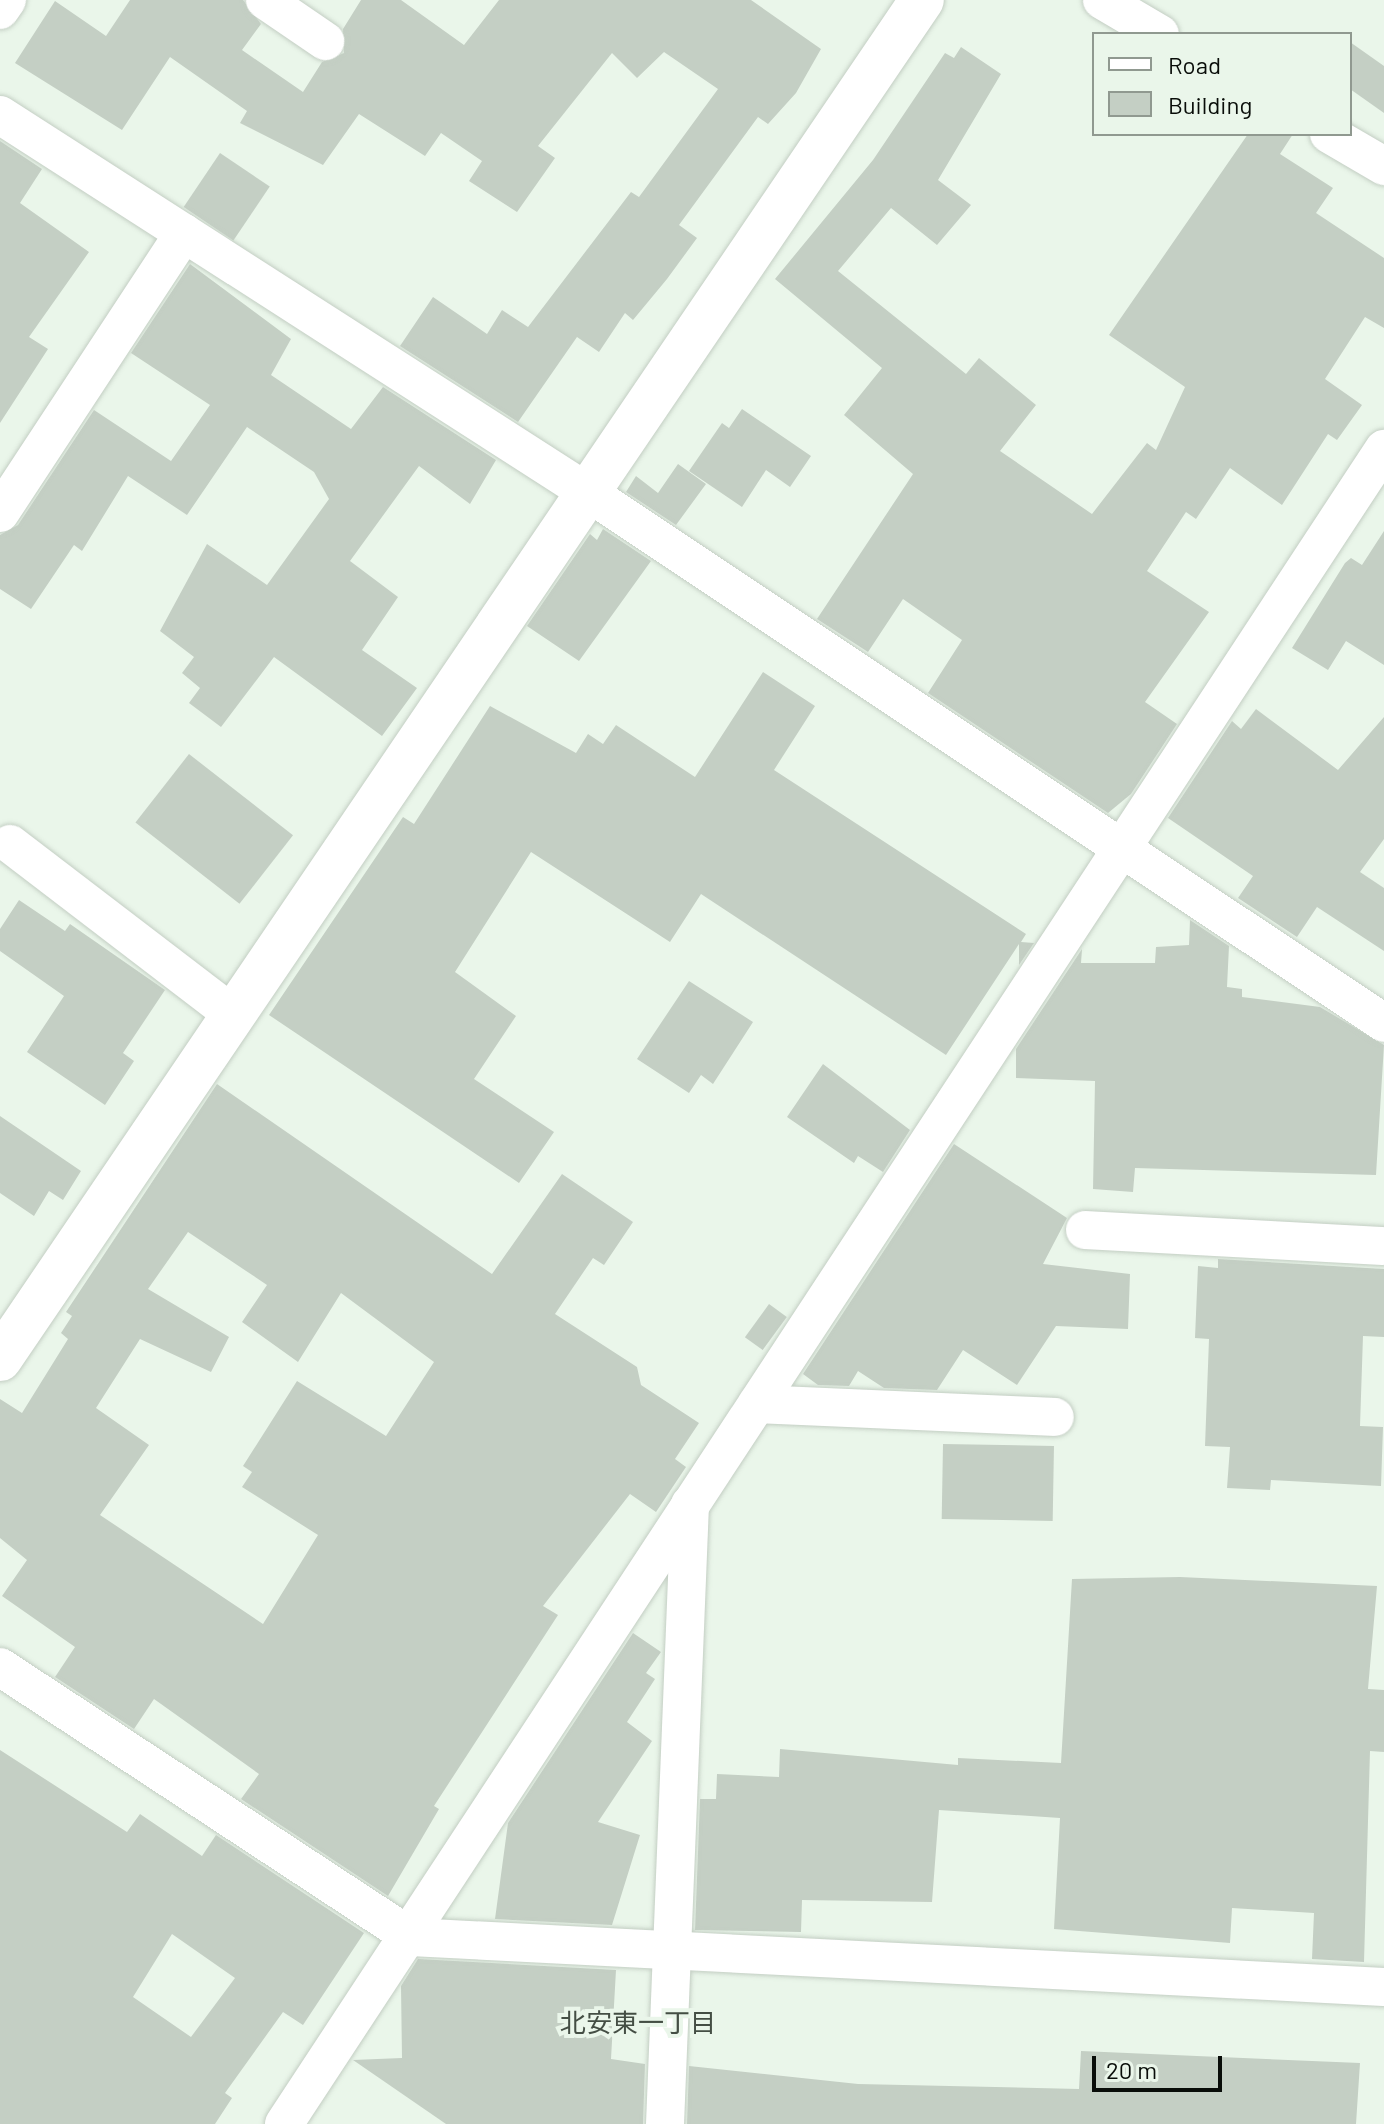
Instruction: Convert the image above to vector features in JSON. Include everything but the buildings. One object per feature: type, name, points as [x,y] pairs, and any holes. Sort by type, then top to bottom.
[{"type":"street","points":[[0,10],[7,0]]},
{"type":"street","points":[[265,0],[325,41]]},
{"type":"street","points":[[0,1357],[584,490],[922,0]]},
{"type":"street","points":[[1102,0],[1157,32]]},
{"type":"street","points":[[0,115],[584,490],[1123,852],[1384,1023]]},
{"type":"street","points":[[1332,136],[1384,166]]},
{"type":"street","points":[[0,513],[184,233]]},
{"type":"street","points":[[284,2124],[411,1937],[690,1505],[1123,852],[1384,449]]},
{"type":"street","points":[[10,844],[232,1014]]},
{"type":"street","points":[[1085,1230],[1384,1246]]},
{"type":"street","points":[[757,1404],[1055,1417]]},
{"type":"street","points":[[665,2124],[675,1950],[690,1505]]},
{"type":"street","points":[[0,1667],[411,1937],[1384,1987]]},
{"type":"district","name":"北安東一丁目","points":[[638,2022]]}]
